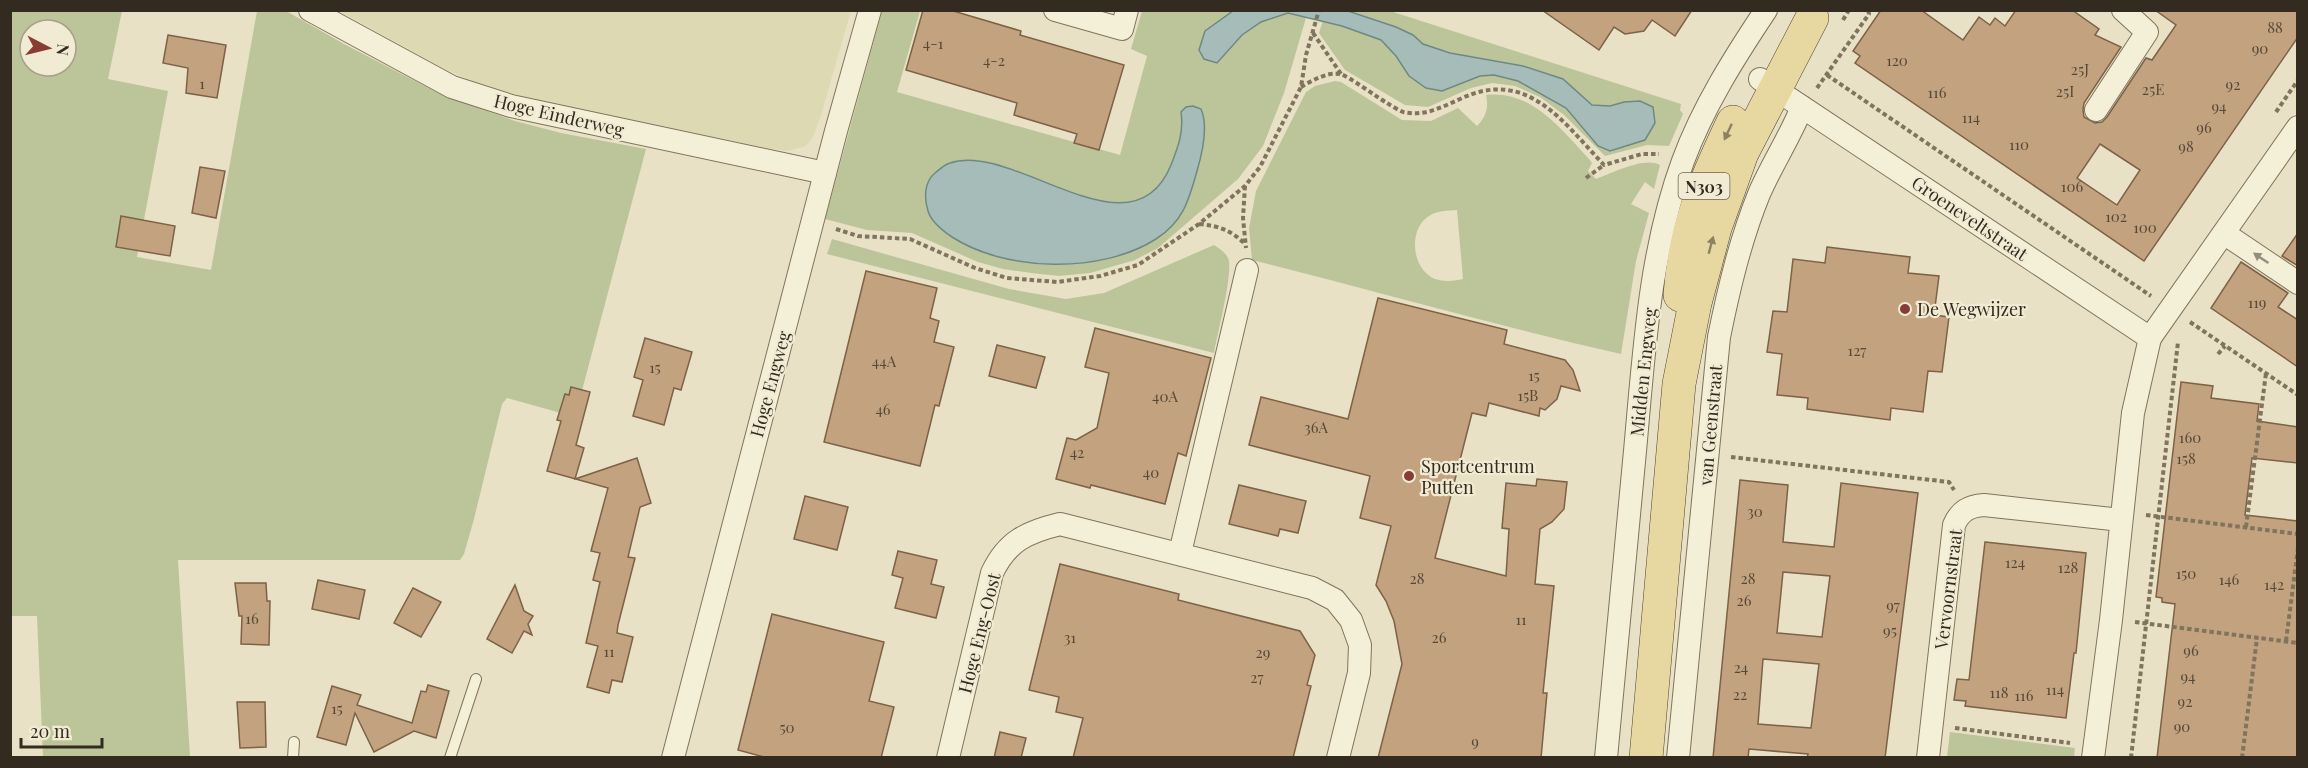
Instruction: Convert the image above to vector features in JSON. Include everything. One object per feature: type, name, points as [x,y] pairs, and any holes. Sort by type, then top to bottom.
[{"type":"main road","name":"van Geenstraat","points":[[1646,758],[1679,384],[1678,324],[1682,263],[1692,219],[1708,175],[1734,120],[1767,84],[1815,14]]},
{"type":"street","name":"Hoge Einderweg","points":[[310,10],[452,87],[512,106],[825,173]]},
{"type":"street","name":"Hoge Engweg","points":[[673,758],[812,221],[870,10]]},
{"type":"street","points":[[1055,10],[1122,29],[1127,10]]},
{"type":"street","name":"Midden Engweg","points":[[1606,758],[1644,352],[1658,250],[1683,163],[1701,119],[1736,54],[1766,10]]},
{"type":"street","points":[[2096,110],[2147,32],[2123,10]]},
{"type":"street","name":"Groeneveltstraat","points":[[1767,84],[2150,338]]},
{"type":"street","name":"van Geenstraat","points":[[1678,758],[1719,337],[1733,269],[1760,194],[1792,133],[1802,107]]},
{"type":"street","points":[[2094,752],[2111,620],[2133,413],[2150,338],[2177,314],[2225,234],[2298,127]]},
{"type":"street","points":[[2225,234],[2298,283]]},
{"type":"street","points":[[1180,553],[1247,270]]},
{"type":"street","name":"Vervoornstraat","points":[[1928,758],[1954,525],[1958,516],[1965,509],[1974,505],[1984,505],[2121,516]]},
{"type":"street","name":"Hoge Eng-Oost","points":[[948,758],[992,573],[1011,544],[1033,530],[1060,525],[1180,553],[1312,588],[1335,600],[1351,620],[1360,645],[1359,673],[1338,758]]},
{"type":"lane","points":[[450,758],[476,679]]},
{"type":"lane","points":[[292,758],[294,742]]},
{"type":"path","points":[[812,221],[858,236],[910,239],[975,268],[1007,278],[1057,282],[1100,276],[1138,264],[1199,224],[1245,186],[1260,167],[1301,87],[1306,55],[1319,10]]},
{"type":"path","name":"Groeneveltstraat","points":[[1868,10],[1869,14],[1827,75],[2298,395]]},
{"type":"path","points":[[1312,32],[1341,74],[1403,112],[1430,113],[1481,90],[1495,88],[1519,92],[1539,101],[1554,112],[1604,165]]},
{"type":"path","points":[[1301,87],[1318,77],[1341,74]]},
{"type":"path","points":[[1586,178],[1604,165],[1642,154],[1659,154],[1683,163]]},
{"type":"path","points":[[1245,186],[1243,218],[1247,270]]},
{"type":"path","points":[[1199,224],[1225,228],[1245,245]]},
{"type":"path","points":[[2131,758],[2178,337],[2177,314]]},
{"type":"path","points":[[2218,354],[2225,346]]},
{"type":"path","points":[[2246,527],[2266,374]]},
{"type":"path","points":[[1708,454],[1949,482],[1965,509]]},
{"type":"path","points":[[2121,516],[2159,516],[2298,534]]},
{"type":"path","points":[[2286,641],[2298,548]]},
{"type":"path","points":[[2111,620],[2298,643]]},
{"type":"path","points":[[2242,758],[2257,638]]},
{"type":"path","points":[[1932,725],[2094,752]]},
{"type":"shaded area","points":[[339,11],[851,11],[813,137],[806,146],[788,151],[763,148],[523,98],[474,82],[443,68]]},
{"type":"green space","points":[[11,11],[122,11],[108,79],[168,91],[137,257],[211,270],[257,11],[286,11],[438,93],[515,121],[561,133],[646,149],[575,417],[507,398],[502,404],[474,519],[464,554],[460,560],[178,560],[190,757],[43,757],[37,616],[11,616]]},
{"type":"green space","points":[[882,11],[920,11],[897,92],[1120,155],[1147,56],[1131,49],[1142,11],[1308,11],[1284,93],[1263,146],[1238,179],[1158,248],[1135,260],[1090,273],[1059,276],[1003,269],[978,262],[912,233],[867,230],[825,219]]},
{"type":"green space","points":[[1326,11],[1390,11],[1681,104],[1680,110],[1683,114],[1669,146],[1647,145],[1605,156],[1564,115],[1540,97],[1515,86],[1492,83],[1471,88],[1428,107],[1405,105],[1345,70],[1319,33]]},
{"type":"green space","points":[[1335,81],[1341,82],[1402,120],[1431,121],[1458,108],[1477,126],[1486,112],[1486,95],[1502,95],[1531,105],[1556,124],[1592,163],[1588,171],[1596,179],[1637,164],[1660,165],[1654,189],[1645,182],[1631,204],[1649,213],[1636,261],[1621,354],[1252,260],[1249,228],[1256,191],[1306,92],[1315,86]],"holes":[[[1457,210],[1463,279],[1442,281],[1427,274],[1421,267],[1415,249],[1415,239],[1422,222],[1432,214]]]},
{"type":"green space","points":[[832,239],[1009,289],[1066,299],[1104,293],[1214,245],[1228,258],[1229,276],[1214,353],[827,254]]},
{"type":"green space","points":[[1950,732],[2075,748],[2074,757],[1947,757]]},
{"type":"water","points":[[1233,11],[1348,11],[1396,27],[1413,35],[1423,44],[1450,53],[1523,66],[1563,79],[1592,105],[1610,106],[1640,101],[1653,107],[1655,123],[1645,140],[1610,151],[1598,146],[1566,108],[1518,81],[1494,75],[1480,76],[1442,91],[1426,88],[1409,76],[1396,56],[1381,40],[1342,26],[1288,13],[1261,22],[1242,35],[1217,63],[1204,59],[1199,50],[1205,31]]},
{"type":"water","points":[[1193,106],[1201,109],[1205,132],[1201,157],[1188,201],[1173,225],[1156,239],[1134,250],[1082,263],[1026,262],[999,257],[974,249],[952,237],[935,222],[928,211],[926,190],[931,177],[948,164],[976,161],[1006,168],[1101,201],[1129,202],[1153,192],[1171,165],[1181,133],[1181,112],[1186,107]]},
{"type":"building","points":[[923,10],[950,10],[1021,31],[1020,35],[1124,65],[1099,150],[1074,143],[1077,134],[1014,115],[1017,103],[906,70]]},
{"type":"building","points":[[1542,10],[1692,10],[1675,36],[1652,20],[1644,31],[1625,34],[1614,27],[1599,50]]},
{"type":"building","points":[[1881,10],[1921,10],[1963,40],[1979,17],[1990,25],[1995,18],[2005,26],[2016,10],[2072,10],[2099,29],[2095,35],[2121,47],[2084,103],[2084,117],[2095,123],[2102,122],[2107,117],[2146,58],[2152,60],[2176,25],[2155,10],[2298,10],[2298,37],[2144,261],[1855,63],[1860,56],[1853,51]],"holes":[[[2100,144],[2140,170],[2117,205],[2077,178]]]},
{"type":"building","points":[[168,35],[226,45],[217,98],[186,93],[188,68],[163,63]]},
{"type":"building","points":[[200,167],[225,171],[216,218],[192,213]]},
{"type":"building","points":[[121,216],[175,226],[170,256],[116,247]]},
{"type":"building","points":[[2298,233],[2298,266],[2282,256]]},
{"type":"building","points":[[1827,247],[1910,257],[1908,273],[1939,276],[1934,315],[1949,317],[1942,372],[1928,371],[1923,412],[1891,408],[1890,420],[1807,409],[1808,398],[1777,395],[1782,354],[1767,352],[1773,311],[1787,312],[1793,259],[1825,263]]},
{"type":"building","points":[[2241,262],[2288,293],[2278,307],[2298,320],[2298,367],[2211,308]]},
{"type":"building","points":[[866,271],[937,288],[930,318],[939,321],[934,342],[954,347],[939,406],[935,405],[920,466],[824,442]]},
{"type":"building","points":[[1378,298],[1507,330],[1504,344],[1565,360],[1573,370],[1580,391],[1561,386],[1557,399],[1545,410],[1540,408],[1539,416],[1489,403],[1486,416],[1472,413],[1435,558],[1506,576],[1509,529],[1502,528],[1506,483],[1536,486],[1537,479],[1567,482],[1564,509],[1552,522],[1540,529],[1535,584],[1554,586],[1543,693],[1547,693],[1541,758],[1378,758],[1402,664],[1394,621],[1376,585],[1391,526],[1360,518],[1370,476],[1249,445],[1261,397],[1348,419]]},
{"type":"building","points":[[1095,328],[1211,358],[1186,456],[1178,453],[1165,504],[1091,485],[1090,488],[1056,479],[1067,438],[1076,440],[1097,428],[1109,373],[1085,367]]},
{"type":"building","points":[[645,338],[692,352],[681,390],[674,388],[664,425],[633,416],[643,380],[634,377]]},
{"type":"building","points":[[997,345],[1045,357],[1036,388],[989,376]]},
{"type":"building","points":[[2181,382],[2213,386],[2211,398],[2259,404],[2257,421],[2298,427],[2298,463],[2252,458],[2245,515],[2298,521],[2298,758],[2157,758],[2175,604],[2162,602],[2162,598],[2156,597]]},
{"type":"building","points":[[571,387],[590,392],[576,445],[584,448],[575,479],[547,471],[561,421],[557,420],[565,394],[569,395]]},
{"type":"building","points":[[637,458],[651,503],[640,507],[628,557],[635,558],[618,625],[617,633],[633,637],[622,682],[612,680],[609,693],[587,687],[598,646],[586,643],[600,582],[593,580],[600,553],[591,551],[608,488],[575,479]]},
{"type":"building","points":[[1740,480],[1788,485],[1783,542],[1834,547],[1841,483],[1918,493],[1885,758],[1807,758],[1808,754],[1749,749],[1748,758],[1713,758]],"holes":[[[1783,572],[1830,576],[1822,637],[1777,633]],[[1763,659],[1819,664],[1811,728],[1758,724]]]},
{"type":"building","points":[[1239,485],[1306,501],[1298,533],[1280,529],[1278,536],[1229,524]]},
{"type":"building","points":[[805,496],[848,507],[837,550],[794,539]]},
{"type":"building","points":[[1985,542],[2086,553],[2076,653],[2074,653],[2066,718],[1965,706],[1966,701],[1954,700],[1957,679],[1969,680]]},
{"type":"building","points":[[898,551],[937,560],[931,584],[944,587],[936,618],[895,608],[903,578],[892,575]]},
{"type":"building","points":[[1060,564],[1179,594],[1178,600],[1300,631],[1315,655],[1307,685],[1311,686],[1293,758],[1073,758],[1083,718],[1056,712],[1059,697],[1029,690]]},
{"type":"building","points":[[318,580],[365,590],[359,619],[312,609]]},
{"type":"building","points":[[235,583],[266,583],[267,601],[270,601],[269,645],[241,644],[242,616],[239,616]]},
{"type":"building","points":[[515,585],[524,611],[533,616],[528,624],[532,635],[524,631],[512,653],[487,639]]},
{"type":"building","points":[[413,588],[441,602],[421,637],[394,623]]},
{"type":"building","points":[[772,614],[884,642],[869,701],[894,707],[881,758],[768,758],[738,750]]},
{"type":"building","points":[[428,685],[449,691],[436,738],[414,731],[374,752],[355,713],[346,745],[317,737],[332,686],[361,695],[357,705],[412,723],[421,691],[426,692]]},
{"type":"building","points":[[237,702],[265,702],[266,747],[240,748]]},
{"type":"building","points":[[1000,732],[1026,738],[1021,758],[994,758]]},
{"type":"place","name":"De Wegwijzer","points":[[1905,309]]},
{"type":"place","name":"Sportcentrum Putten","points":[[1409,476]]}]
